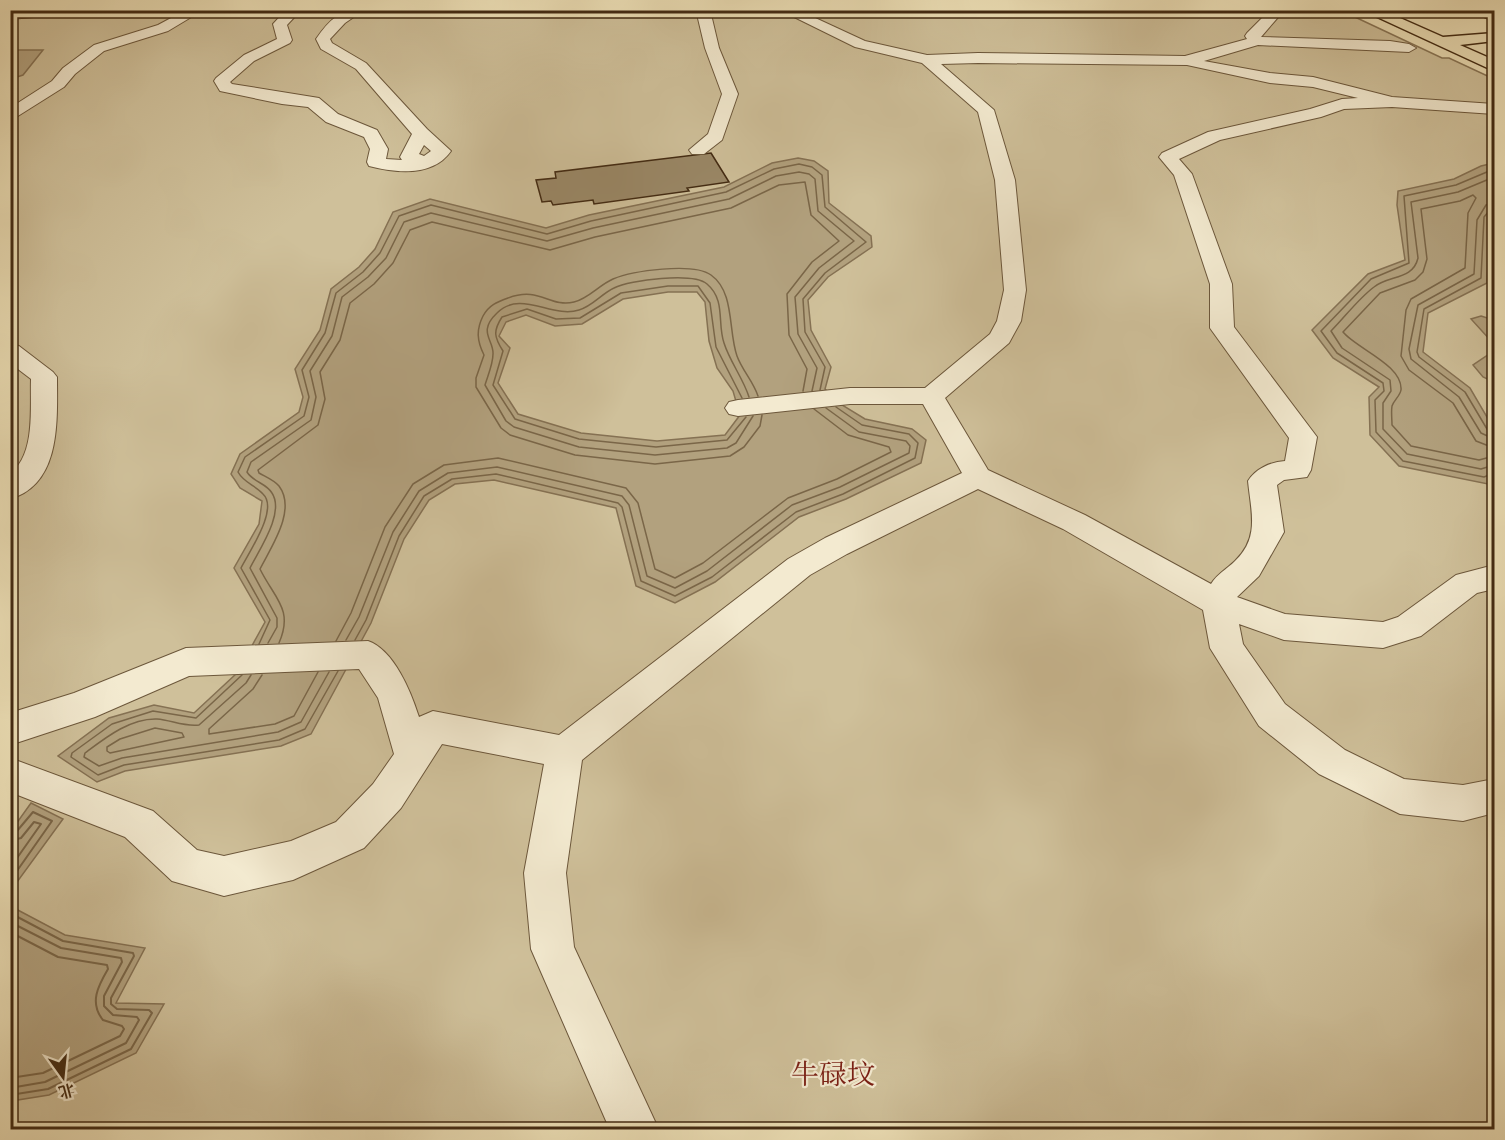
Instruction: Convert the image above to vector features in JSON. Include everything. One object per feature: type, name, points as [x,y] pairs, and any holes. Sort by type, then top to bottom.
[{"type":"main road","points":[[1369,10],[1441,42],[1490,50]]},
{"type":"main road","points":[[1392,10],[1460,45],[1494,66]]},
{"type":"main road","points":[[1460,45],[1494,36]]},
{"type":"street","points":[[10,15],[69,10]]},
{"type":"street","points":[[10,116],[57,84],[69,71],[99,48],[163,28],[197,10]]},
{"type":"street","points":[[295,10],[280,24],[285,40],[270,50],[251,56],[233,70],[222,81],[226,88],[282,99],[313,102],[332,118],[371,134],[379,149],[376,162],[395,166],[426,163],[442,151],[421,133],[361,66],[326,46],[323,39],[340,20],[358,10]]},
{"type":"street","points":[[698,150],[716,136],[730,94],[712,48],[703,10]]},
{"type":"street","points":[[786,10],[860,44],[927,60],[978,58],[1186,61],[1257,41],[1296,44],[1350,42],[1409,48]]},
{"type":"street","points":[[1257,41],[1252,36],[1273,15],[1267,10]]},
{"type":"street","points":[[738,408],[850,396],[932,396],[1000,338],[1009,321],[1015,290],[1005,180],[986,110],[927,60]]},
{"type":"street","points":[[1186,61],[1202,67],[1313,82],[1392,102]]},
{"type":"street","points":[[1494,109],[1392,102],[1342,105],[1214,136],[1168,157],[1183,174],[1221,284],[1222,328],[1303,437],[1297,470],[1278,471],[1262,481],[1269,532],[1248,568],[1226,586],[1218,603],[1227,648],[1272,715],[1332,762],[1400,796],[1463,803],[1494,796]]},
{"type":"street","points":[[10,351],[44,377],[43,435],[31,472],[10,489]]},
{"type":"street","points":[[932,396],[978,477],[1074,522],[1218,603],[1284,627],[1383,635],[1409,627],[1467,583],[1494,577]]},
{"type":"street","points":[[635,1130],[554,949],[545,873],[565,752],[799,567],[836,546],[978,477]]},
{"type":"street","points":[[10,729],[82,706],[186,662],[368,655],[394,694],[413,757]]},
{"type":"street","points":[[10,775],[139,824],[186,867],[224,876],[293,860],[350,835],[387,796],[433,727],[565,752]]},
{"type":"shaded area","points":[[1340,10],[1442,58],[1449,58],[1494,79],[1494,1129],[11,1129],[10,11]]},
{"type":"water","points":[[11,50],[43,50],[23,75],[11,79]]},
{"type":"water","points":[[798,158],[814,161],[828,171],[829,203],[871,236],[872,247],[828,277],[808,300],[811,330],[831,367],[825,389],[842,405],[865,419],[912,429],[926,440],[921,463],[846,499],[799,517],[715,582],[675,603],[636,586],[616,508],[494,480],[455,484],[429,500],[404,539],[371,623],[311,734],[281,746],[125,771],[97,782],[58,756],[109,718],[154,705],[194,713],[237,673],[265,622],[234,568],[259,524],[262,501],[240,488],[231,474],[240,454],[299,412],[303,397],[295,369],[320,330],[331,289],[359,267],[375,249],[393,212],[430,199],[546,228],[589,215],[724,187],[772,163]],"holes":[[[668,292],[697,292],[705,302],[709,341],[717,368],[733,391],[740,415],[725,435],[657,441],[581,433],[518,414],[498,383],[510,348],[499,336],[506,322],[526,315],[555,326],[582,324],[623,299]]]},
{"type":"water","points":[[1494,163],[1494,214],[1490,217],[1487,283],[1428,313],[1423,352],[1470,388],[1494,429],[1494,475],[1488,484],[1399,466],[1370,435],[1369,397],[1379,387],[1333,358],[1312,330],[1368,274],[1405,260],[1397,205],[1398,191],[1454,179],[1481,166]]},
{"type":"water","points":[[1481,316],[1494,320],[1494,382],[1483,377],[1473,365],[1492,352],[1492,342],[1471,319]]},
{"type":"water","points":[[31,803],[63,819],[17,882],[14,908],[65,935],[145,948],[116,1003],[164,1004],[136,1053],[49,1095],[11,1101],[11,831]]},
{"type":"building","points":[[1494,10],[1494,20],[1470,12]]},
{"type":"building","points":[[711,153],[729,182],[687,188],[689,191],[594,204],[593,200],[553,205],[551,201],[542,202],[536,180],[556,178],[555,172]]},
{"type":"district","name":"牛碌坟","points":[[833,1074]]}]
